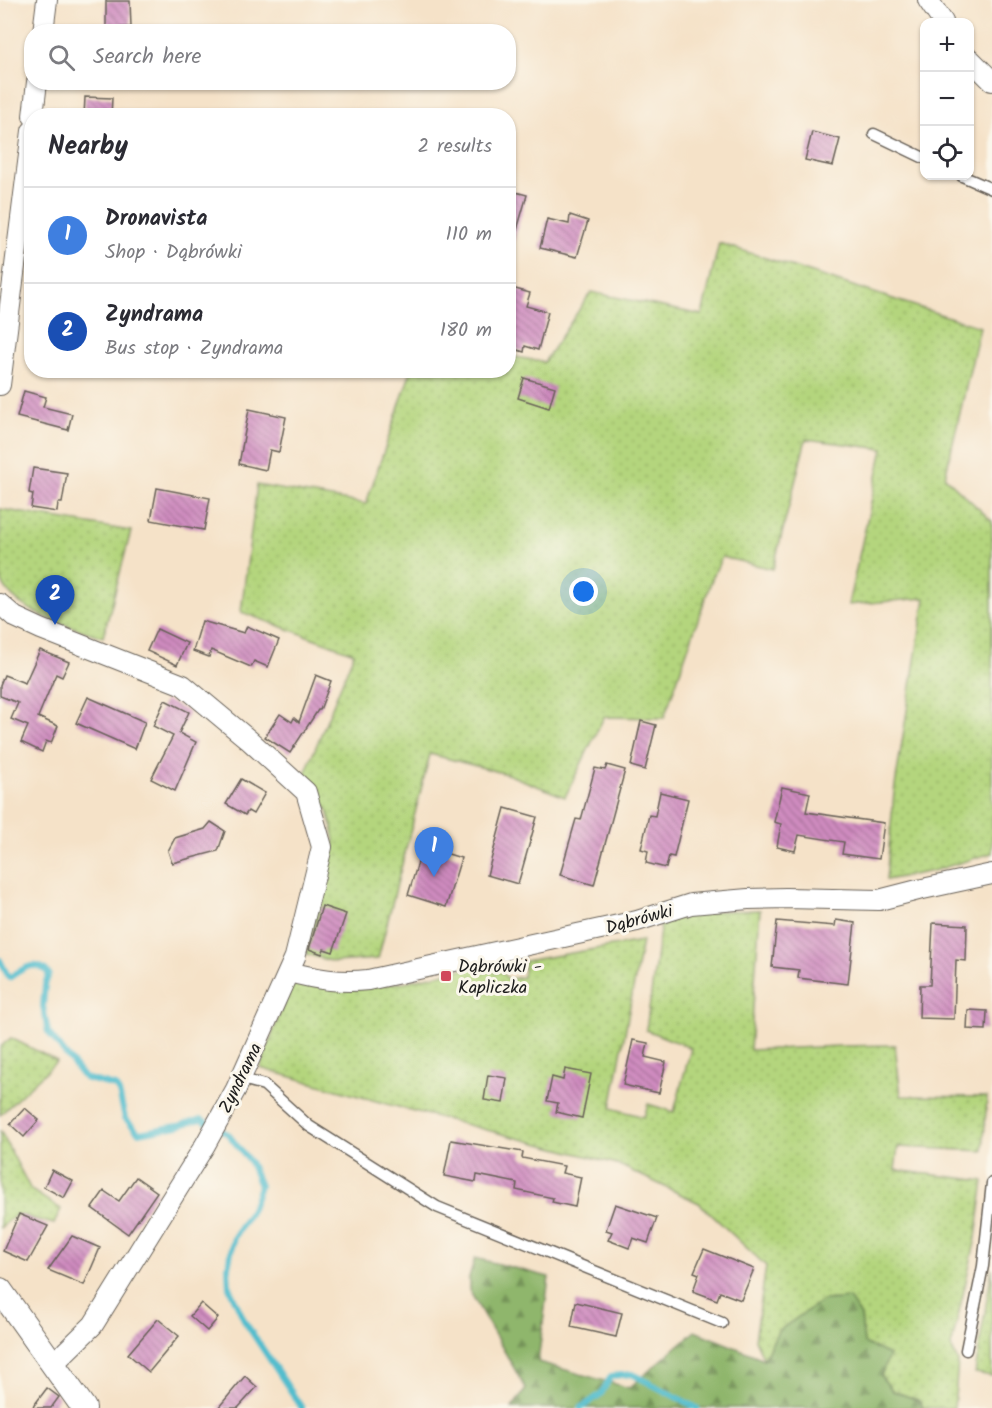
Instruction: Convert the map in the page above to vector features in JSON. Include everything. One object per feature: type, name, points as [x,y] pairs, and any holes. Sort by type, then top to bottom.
[{"type":"street","points":[[44,24],[47,0]]},
{"type":"street","points":[[928,0],[940,18]]},
{"type":"street","points":[[974,64],[992,81]]},
{"type":"street","points":[[34,108],[36,90]]},
{"type":"street","points":[[0,384],[24,194]]},
{"type":"street","name":"Zyndrama","points":[[0,604],[15,617],[41,629],[183,685],[249,740],[306,792],[322,847],[295,957],[242,1079],[219,1121],[93,1325],[53,1364]]},
{"type":"street","name":"Dąbrówki","points":[[289,972],[328,980],[349,982],[368,980],[603,929],[691,904],[757,899],[879,900],[992,874]]},
{"type":"street","points":[[0,1290],[84,1408]]},
{"type":"lane","points":[[874,134],[920,156]]},
{"type":"lane","points":[[971,180],[992,189]]},
{"type":"lane","points":[[242,1079],[264,1085],[309,1126],[437,1207],[722,1323]]},
{"type":"lane","points":[[966,1350],[983,1266],[992,1183]]},
{"type":"green space","points":[[719,243],[980,327],[945,477],[992,521],[992,853],[933,871],[886,880],[894,792],[925,598],[848,605],[883,449],[806,439],[773,569],[722,557],[713,576],[664,718],[604,717],[565,797],[507,774],[430,754],[378,959],[334,962],[306,954],[335,840],[328,810],[302,781],[354,653],[241,612],[257,485],[366,504],[409,378],[516,378],[516,357],[544,362],[591,292],[702,315]]},
{"type":"green space","points":[[0,509],[131,531],[103,637],[44,617],[17,601],[7,591],[1,579]]},
{"type":"green space","points":[[760,910],[750,1050],[895,1045],[901,1096],[987,1097],[983,1151],[898,1147],[895,1170],[984,1181],[976,1238],[951,1347],[958,1362],[954,1408],[924,1408],[917,1400],[893,1391],[880,1376],[864,1343],[861,1316],[823,1300],[778,1331],[764,1359],[755,1340],[766,1266],[699,1203],[617,1164],[383,1103],[260,1068],[291,983],[350,990],[405,982],[485,964],[485,971],[502,972],[508,979],[523,977],[525,961],[642,941],[611,1108],[644,1117],[648,1104],[674,1112],[691,1048],[646,1030],[661,923],[697,912]]},
{"type":"green space","points":[[11,1038],[57,1061],[0,1115],[0,1047]]},
{"type":"green space","points":[[0,1130],[31,1190],[61,1209],[54,1224],[17,1214],[0,1228]]},
{"type":"green space","points":[[475,1258],[549,1277],[538,1362],[629,1388],[695,1331],[764,1359],[778,1331],[823,1300],[849,1298],[861,1316],[864,1343],[889,1355],[881,1376],[893,1391],[918,1400],[924,1408],[512,1408],[526,1389],[469,1290],[469,1277]]},
{"type":"green space","points":[[992,1268],[992,1376],[975,1373]]},
{"type":"building","points":[[106,1],[130,1],[131,24],[106,24]]},
{"type":"building","points":[[85,97],[112,98],[111,108],[84,108]]},
{"type":"building","points":[[812,132],[840,139],[833,166],[805,160]]},
{"type":"building","points":[[516,192],[527,195],[516,234]]},
{"type":"building","points":[[570,215],[588,221],[577,257],[540,248],[547,219],[569,224]]},
{"type":"building","points":[[516,289],[530,293],[526,306],[548,312],[538,350],[525,346],[524,352],[516,350]]},
{"type":"building","points":[[524,378],[555,387],[549,408],[518,398]]},
{"type":"building","points":[[24,391],[46,397],[43,407],[72,414],[68,430],[17,417]]},
{"type":"building","points":[[249,409],[286,417],[279,452],[270,450],[266,470],[239,464]]},
{"type":"building","points":[[33,468],[67,473],[62,503],[58,503],[57,512],[31,508],[33,494],[29,493]]},
{"type":"building","points":[[157,488],[210,498],[204,530],[151,520]]},
{"type":"building","points":[[202,621],[244,633],[247,626],[279,640],[268,667],[254,661],[251,667],[211,650],[209,657],[193,651]]},
{"type":"building","points":[[157,629],[187,643],[177,665],[147,651]]},
{"type":"building","points":[[40,650],[69,662],[62,677],[56,674],[38,717],[58,726],[51,743],[46,741],[42,752],[21,742],[28,726],[11,719],[18,703],[0,696],[0,685],[4,675],[25,683]]},
{"type":"building","points":[[316,675],[331,681],[320,710],[290,753],[265,737],[280,714],[292,722],[294,718],[299,722]]},
{"type":"building","points":[[88,697],[145,722],[135,749],[76,723]]},
{"type":"building","points":[[165,700],[189,712],[179,733],[196,742],[175,791],[151,779],[173,736],[153,726]]},
{"type":"building","points":[[641,721],[656,725],[645,770],[631,766]]},
{"type":"building","points":[[607,765],[625,770],[594,885],[560,875],[576,819],[581,820],[595,768],[605,770]]},
{"type":"building","points":[[241,779],[265,793],[253,814],[248,811],[245,815],[226,804]]},
{"type":"building","points":[[782,787],[810,793],[806,812],[884,823],[879,859],[842,854],[844,842],[799,835],[795,851],[777,847],[781,824],[774,822]]},
{"type":"building","points":[[660,792],[688,799],[674,857],[669,856],[666,868],[646,863],[648,851],[641,849],[649,815],[655,816]]},
{"type":"building","points":[[505,808],[537,817],[518,884],[487,875]]},
{"type":"building","points":[[211,822],[225,831],[218,851],[172,863],[168,851],[175,838],[205,829]]},
{"type":"building","points":[[423,846],[461,858],[446,907],[408,895]]},
{"type":"building","points":[[322,906],[346,914],[333,952],[324,949],[322,954],[309,949]]},
{"type":"building","points":[[836,920],[855,923],[848,984],[798,978],[799,970],[772,967],[777,921],[835,926]]},
{"type":"building","points":[[933,923],[967,925],[966,961],[956,960],[954,1019],[919,1018],[920,985],[930,985]]},
{"type":"building","points":[[968,1010],[987,1011],[986,1030],[967,1029]]},
{"type":"building","points":[[633,1040],[648,1043],[645,1057],[666,1062],[659,1093],[623,1085]]},
{"type":"building","points":[[565,1069],[591,1074],[582,1118],[556,1112],[558,1103],[547,1101],[552,1077],[563,1080]]},
{"type":"building","points":[[488,1075],[507,1078],[503,1103],[484,1100]]},
{"type":"building","points":[[25,1108],[39,1120],[24,1137],[10,1124]]},
{"type":"building","points":[[451,1140],[523,1152],[522,1158],[564,1166],[562,1173],[581,1177],[575,1207],[552,1202],[553,1198],[516,1190],[517,1183],[477,1175],[476,1182],[444,1176]]},
{"type":"building","points":[[52,1170],[73,1181],[64,1198],[44,1187]]},
{"type":"building","points":[[136,1177],[157,1192],[128,1234],[92,1208],[104,1191],[119,1201]]},
{"type":"building","points":[[615,1204],[657,1218],[648,1243],[633,1238],[629,1248],[608,1240],[612,1232],[606,1230]]},
{"type":"building","points":[[19,1214],[48,1226],[28,1262],[3,1251]]},
{"type":"building","points":[[72,1236],[100,1248],[84,1285],[48,1270]]},
{"type":"building","points":[[704,1249],[754,1269],[741,1300],[720,1292],[717,1300],[693,1291],[699,1274],[694,1272]]},
{"type":"building","points":[[576,1302],[622,1313],[616,1337],[571,1327]]},
{"type":"building","points":[[201,1303],[218,1318],[207,1331],[190,1316]]},
{"type":"building","points":[[158,1319],[179,1336],[149,1372],[128,1354]]},
{"type":"building","points":[[245,1376],[257,1387],[238,1408],[218,1408]]},
{"type":"building","points":[[47,1388],[59,1397],[51,1408],[32,1408]]},
{"type":"waterway","points":[[0,960],[9,978],[34,966],[44,969],[49,974],[45,985],[43,1006],[48,1032],[84,1078],[115,1086],[119,1092],[125,1118],[139,1133],[201,1119],[228,1134],[250,1162],[260,1186],[252,1209],[234,1237],[228,1267],[229,1287],[245,1322],[302,1408]]},
{"type":"waterway","points":[[581,1408],[601,1394],[611,1376],[632,1374],[697,1408]]},
{"type":"place","name":"Zyndrama","points":[[55,625]]},
{"type":"place","name":"Dronavista","points":[[434,877]]},
{"type":"place","name":"Dąbrówki - Kapliczka","points":[[446,976]]}]
